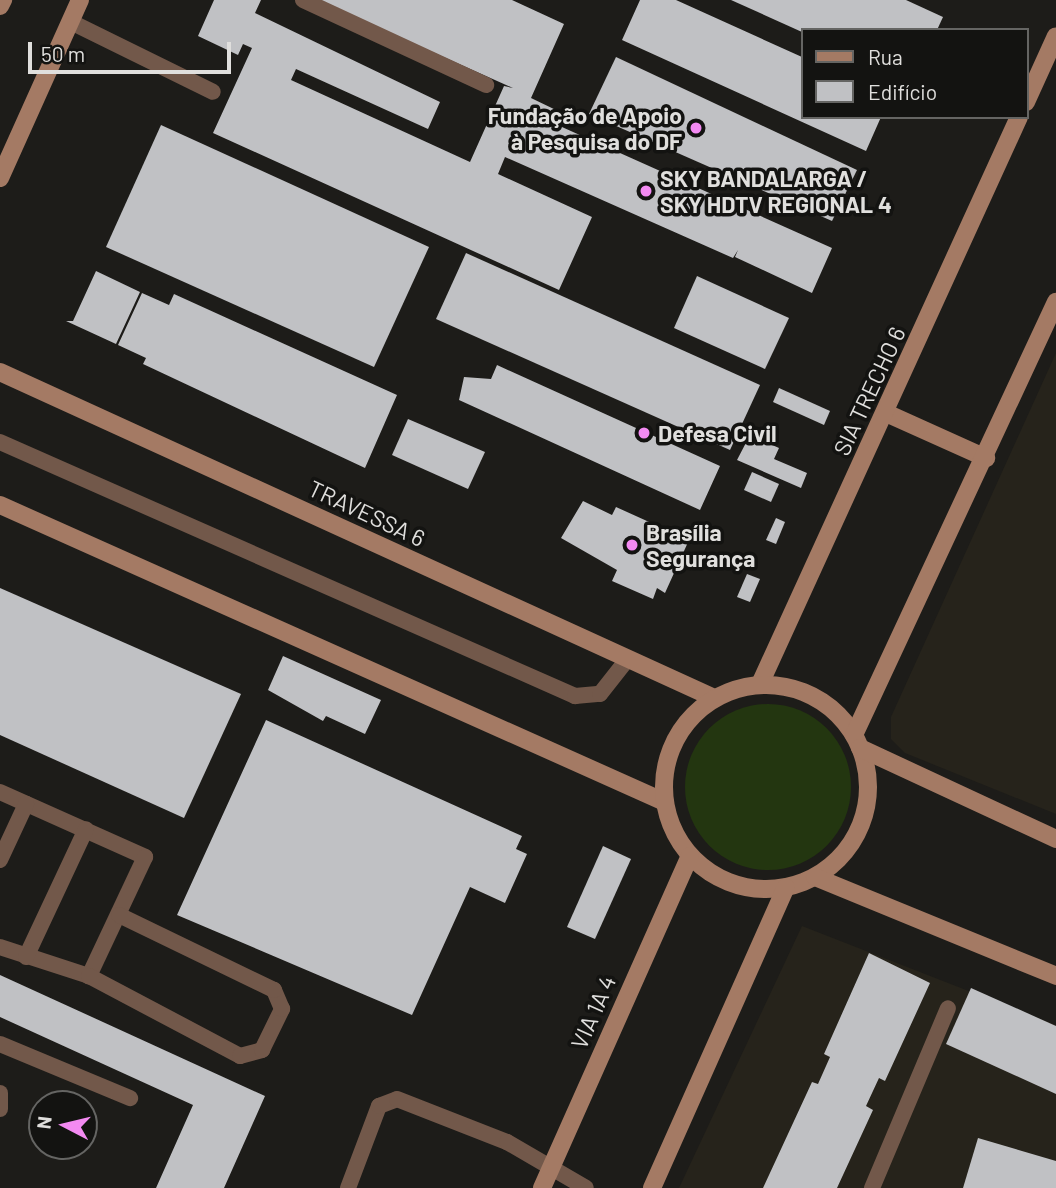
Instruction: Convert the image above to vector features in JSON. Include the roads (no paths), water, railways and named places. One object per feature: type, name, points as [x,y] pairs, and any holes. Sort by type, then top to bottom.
[{"type":"main road","points":[[0,6],[3,0]]},
{"type":"main road","points":[[0,178],[80,0]]},
{"type":"main road","points":[[1028,98],[1056,36]]},
{"type":"main road","name":"SIA TRECHO 6","points":[[760,684],[1018,119]]},
{"type":"main road","points":[[1056,302],[857,741],[868,784],[862,821],[844,853],[815,877],[786,887],[751,888],[718,877],[690,856],[665,802],[673,742],[714,698],[760,684],[814,696],[857,741],[1056,839]]},
{"type":"main road","name":"TRAVESSA 6","points":[[0,372],[626,661],[714,698]]},
{"type":"main road","points":[[886,413],[986,458]]},
{"type":"main road","points":[[0,505],[665,802]]},
{"type":"main road","name":"VIA 1A 4","points":[[541,1188],[690,856]]},
{"type":"main road","points":[[815,877],[1056,976]]},
{"type":"main road","points":[[652,1188],[786,887]]},
{"type":"lane","points":[[303,0],[486,85]]},
{"type":"lane","points":[[71,22],[213,92]]},
{"type":"lane","points":[[0,442],[575,696],[600,694],[626,661]]},
{"type":"lane","points":[[0,793],[145,857],[89,976]]},
{"type":"lane","points":[[0,860],[26,804]]},
{"type":"lane","points":[[26,957],[86,829]]},
{"type":"lane","points":[[0,947],[89,976],[240,1056],[252,1057],[267,1040],[282,1009],[274,990],[119,915]]},
{"type":"lane","points":[[872,1188],[948,1008]]},
{"type":"lane","points":[[0,1044],[130,1098]]},
{"type":"lane","points":[[0,1093],[0,1108]]},
{"type":"lane","points":[[348,1188],[386,1099],[507,1142],[586,1188]]},
{"type":"place","name":"Fundação de Apoio à Pesquisa do DF","points":[[696,128]]},
{"type":"place","name":"SKY BANDALARGA / SKY HDTV REGIONAL 4","points":[[646,191]]},
{"type":"place","name":"Defesa Civil","points":[[644,433]]},
{"type":"place","name":"Brasília Segurança","points":[[632,545]]}]
